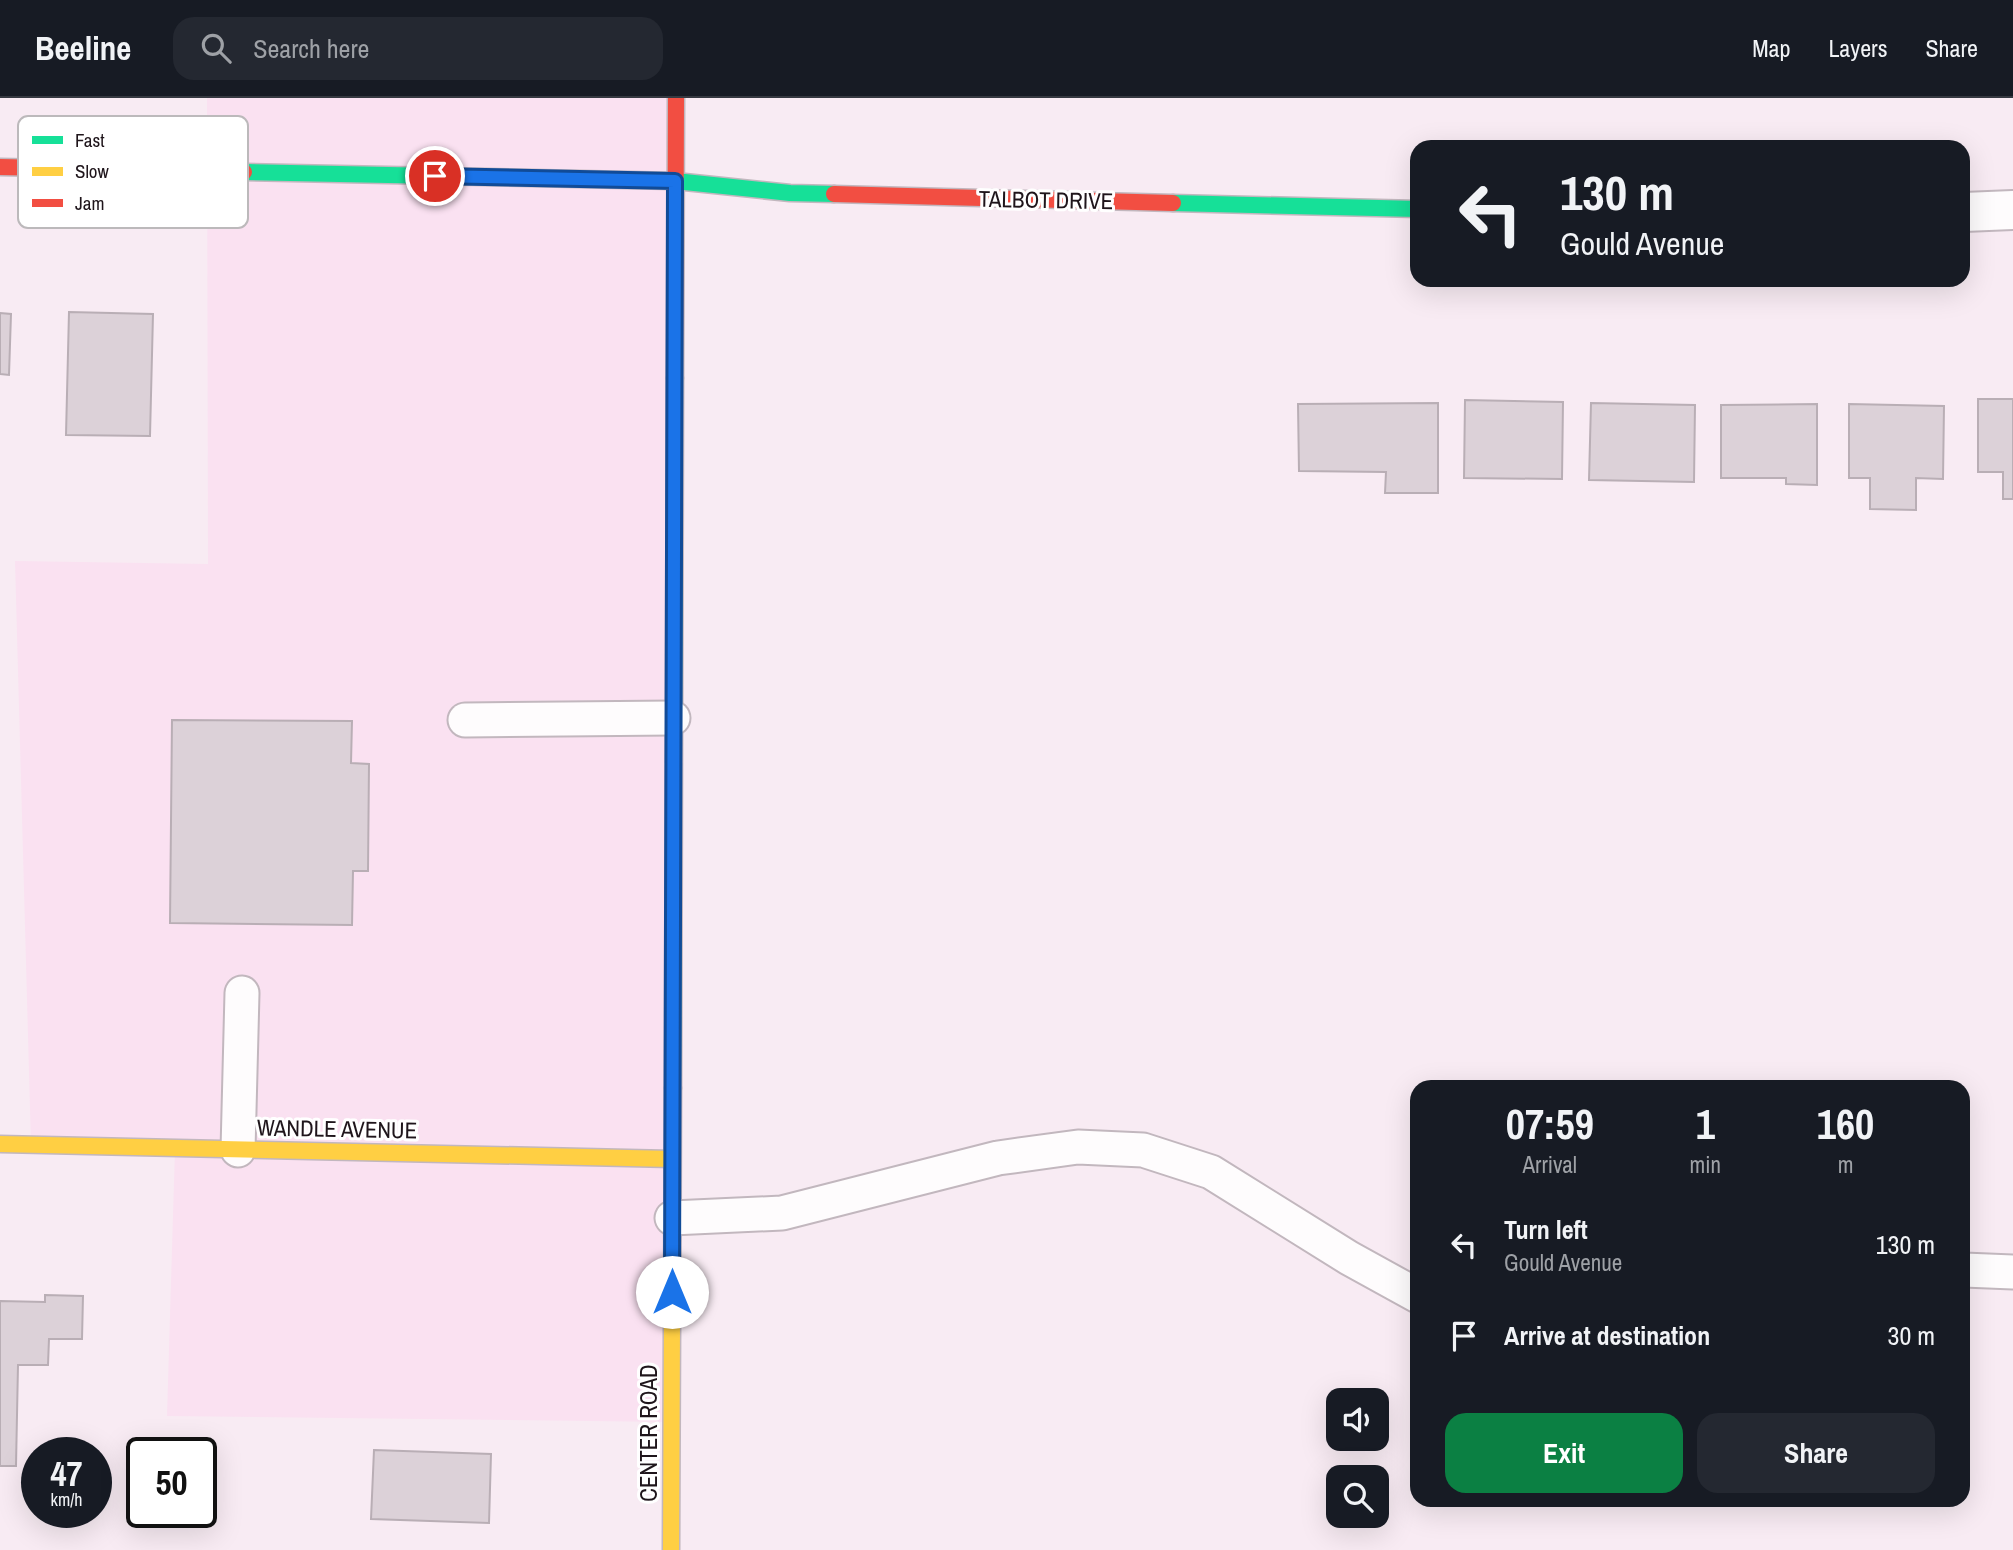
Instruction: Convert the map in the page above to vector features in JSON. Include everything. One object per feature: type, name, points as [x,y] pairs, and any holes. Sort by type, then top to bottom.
[{"type":"street","name":"CENTER ROAD","points":[[671,1550],[676,98]]},
{"type":"street","name":"TALBOT DRIVE","points":[[0,167],[18,167]]},
{"type":"street","name":"TALBOT DRIVE","points":[[248,172],[675,181],[790,193],[1410,209]]},
{"type":"street","points":[[1970,212],[2013,210]]},
{"type":"street","name":"WANDLE AVENUE","points":[[0,1144],[672,1159]]},
{"type":"lane","points":[[465,720],[673,718]]},
{"type":"lane","points":[[238,1150],[242,993]]},
{"type":"lane","points":[[672,1218],[782,1213],[1011,1156],[1078,1147],[1143,1150],[1211,1172],[1349,1258],[1410,1292]]},
{"type":"lane","points":[[1970,1270],[2013,1272]]},
{"type":"shaded area","points":[[207,98],[676,98],[671,1422],[167,1416],[175,1149],[31,1145],[15,561],[208,564],[207,228],[248,228],[248,116],[207,116]]},
{"type":"building","points":[[69,312],[153,314],[150,436],[66,435]]},
{"type":"building","points":[[0,313],[11,314],[9,375],[0,374]]},
{"type":"building","points":[[1978,399],[2013,399],[2013,499],[2003,499],[2003,472],[1978,472]]},
{"type":"building","points":[[1465,400],[1563,402],[1562,479],[1464,478]]},
{"type":"building","points":[[1438,403],[1438,493],[1385,493],[1386,472],[1299,471],[1298,404]]},
{"type":"building","points":[[1591,403],[1695,405],[1694,482],[1589,480]]},
{"type":"building","points":[[1817,404],[1817,485],[1786,484],[1786,478],[1721,478],[1721,405]]},
{"type":"building","points":[[1849,404],[1944,406],[1943,479],[1916,478],[1916,510],[1870,509],[1870,478],[1849,478]]},
{"type":"building","points":[[172,720],[352,721],[351,763],[369,764],[368,871],[353,871],[352,925],[170,923]]},
{"type":"building","points":[[45,1295],[83,1296],[82,1339],[49,1339],[48,1365],[18,1365],[16,1466],[0,1466],[0,1301],[45,1302]]},
{"type":"building","points":[[374,1450],[491,1454],[489,1523],[371,1519]]},
{"type":"traffic: fast","points":[[248,172],[675,181],[790,193],[834,194]]},
{"type":"traffic: fast","points":[[1173,203],[1410,209]]},
{"type":"traffic: fast","points":[[673,1088],[675,378]]},
{"type":"traffic: slow","points":[[671,1550],[673,1088]]},
{"type":"traffic: slow","points":[[0,1144],[672,1159]]},
{"type":"traffic: jam","points":[[675,378],[676,98]]},
{"type":"traffic: jam","points":[[0,167],[18,167]]},
{"type":"traffic: jam","points":[[834,194],[1173,203]]},
{"type":"route","points":[[435,176],[675,181],[672,1292]]}]
